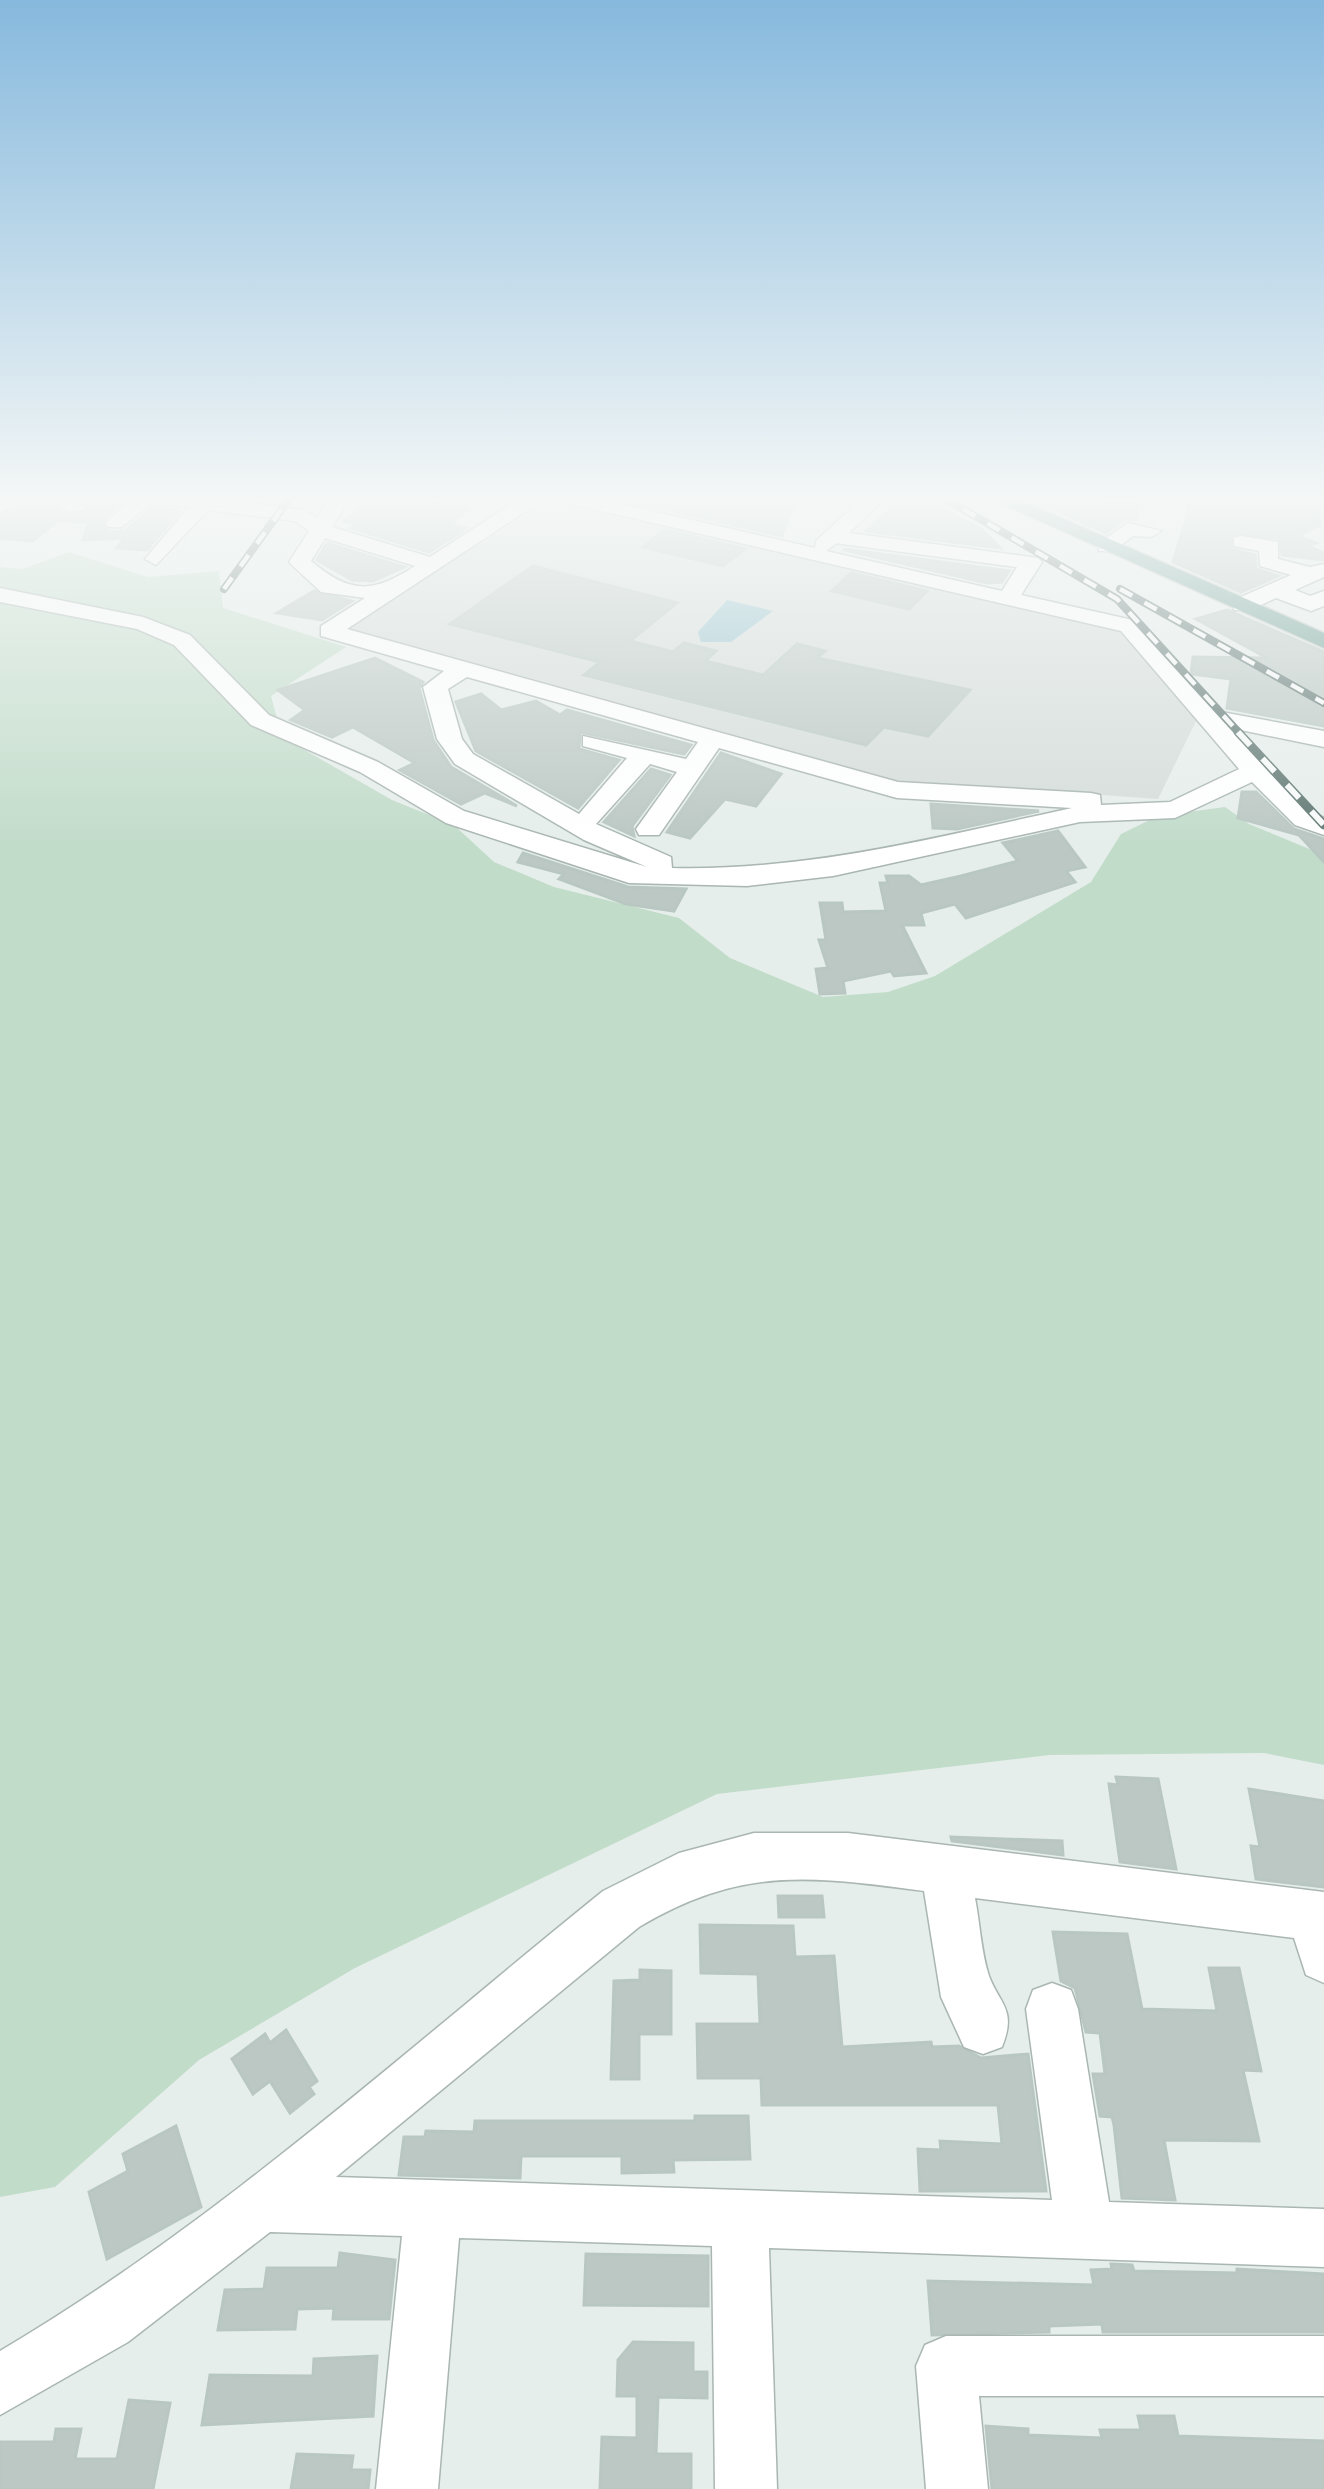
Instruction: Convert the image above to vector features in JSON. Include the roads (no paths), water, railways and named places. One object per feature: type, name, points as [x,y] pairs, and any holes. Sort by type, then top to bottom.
[{"type":"main road","points":[[1256,611],[1324,641]]},
{"type":"street","points":[[80,611],[143,624],[182,640],[260,720],[370,767],[455,817],[629,875],[716,879],[833,868],[1101,811],[1175,810],[1255,771]]},
{"type":"street","points":[[360,611],[329,631],[897,790],[1192,805]]},
{"type":"street","points":[[1068,611],[1129,626],[1255,771],[1304,819],[1324,827]]},
{"type":"street","points":[[460,671],[435,687],[450,739],[464,759],[637,856],[716,879]]},
{"type":"street","points":[[618,713],[589,745],[692,768]]},
{"type":"street","points":[[1211,717],[1324,739]]},
{"type":"street","points":[[649,829],[712,740]]},
{"type":"street","points":[[590,817],[644,755]]},
{"type":"street","points":[[0,2384],[107,2321],[260,2204],[621,1909],[676,1876],[724,1858],[784,1854],[946,1872],[1320,1930]]},
{"type":"street","points":[[946,1872],[967,1997],[980,2005],[983,2028]]},
{"type":"street","points":[[1052,2009],[1085,2231]]},
{"type":"street","points":[[260,2204],[1324,2238]]},
{"type":"street","points":[[407,2489],[433,2213]]},
{"type":"street","points":[[740,2222],[746,2489]]},
{"type":"street","points":[[957,2489],[946,2366],[1324,2366]]},
{"type":"water","points":[[717,611],[773,611],[731,642],[701,642],[698,632]]},
{"type":"railway","points":[[1128,611],[1241,735]]},
{"type":"railway","points":[[1160,611],[1324,703]]},
{"type":"railway","points":[[1238,732],[1324,825]]}]
